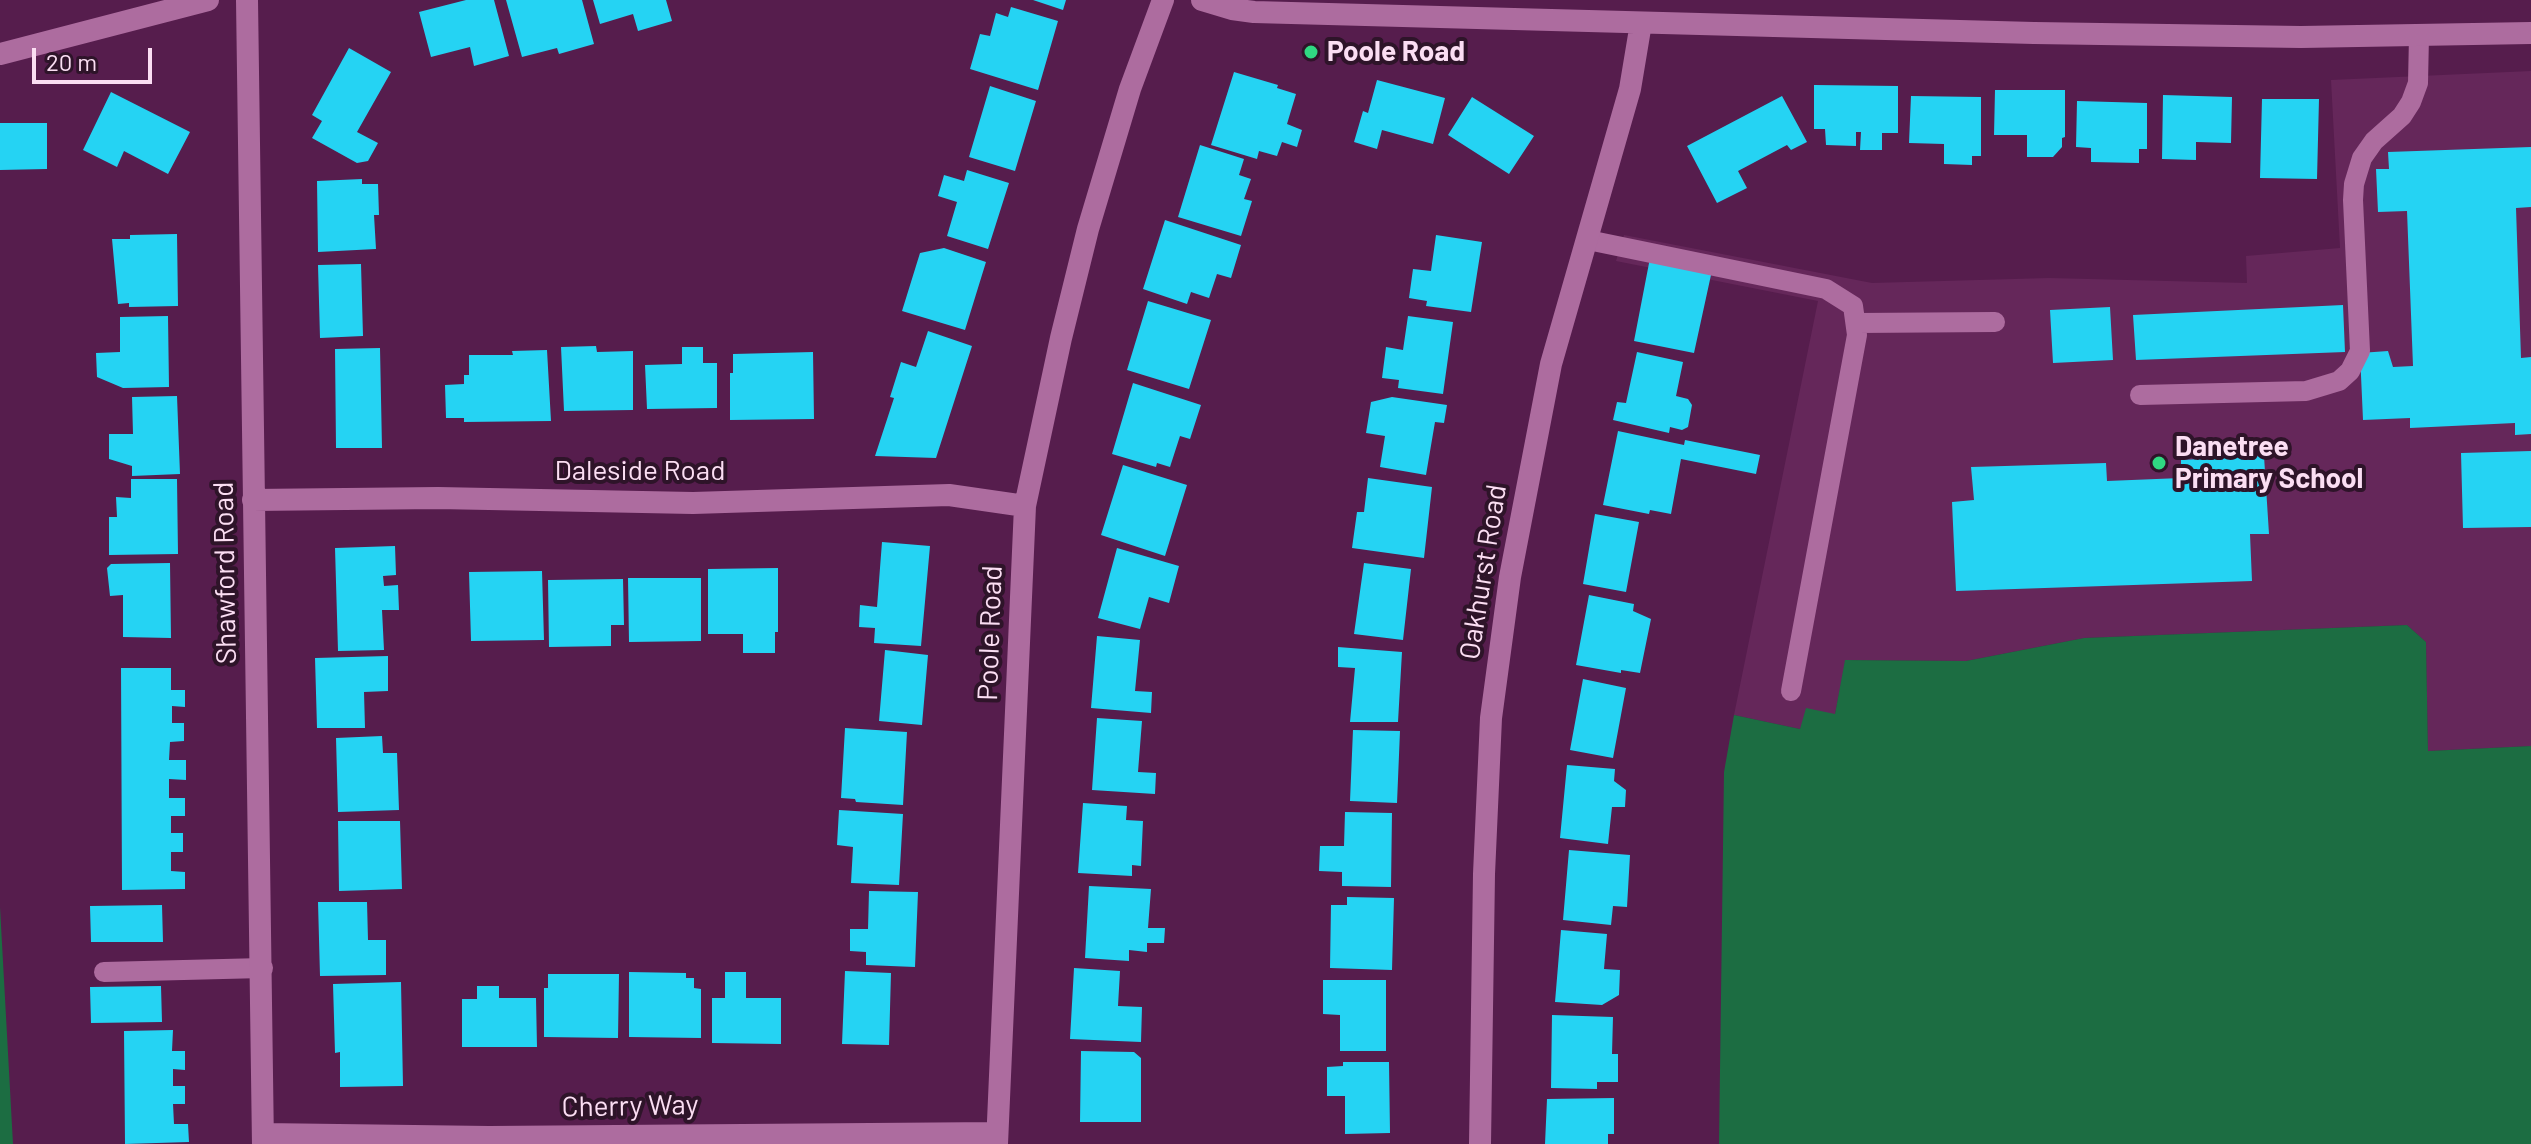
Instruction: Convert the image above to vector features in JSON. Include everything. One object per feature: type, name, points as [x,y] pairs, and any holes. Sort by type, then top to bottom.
[{"type":"street","points":[[0,54],[208,0]]},
{"type":"street","name":"Shawford Road","points":[[247,0],[263,968],[263,1139]]},
{"type":"street","name":"Poole Road","points":[[997,1139],[1025,506],[1088,229],[1130,89],[1163,0]]},
{"type":"street","points":[[1202,0],[1254,12],[2034,33],[2419,36],[2531,33]]},
{"type":"street","name":"Oakhurst Road","points":[[1480,1144],[1484,874],[1491,718],[1510,577],[1551,364],[1630,89],[1641,23]]},
{"type":"street","name":"Daleside Road","points":[[253,500],[438,498],[693,503],[949,495],[1025,506]]},
{"type":"street","name":"Cherry Way","points":[[263,1139],[997,1139]]},
{"type":"lane","points":[[2140,395],[2306,391],[2339,381],[2350,371],[2360,351],[2361,338],[2354,184],[2362,158],[2374,141],[2402,116],[2411,102],[2418,83],[2419,36]]},
{"type":"lane","points":[[1588,240],[1826,289],[1853,306],[1857,323],[1791,691]]},
{"type":"lane","points":[[1857,323],[1995,322]]},
{"type":"lane","points":[[104,972],[263,968]]},
{"type":"shaded area","name":"Danetree Primary School","points":[[2531,71],[2531,746],[2428,751],[2426,642],[2407,625],[2084,638],[1966,661],[1846,660],[1835,714],[1800,729],[1734,715],[1818,301],[1616,261],[1624,235],[1872,283],[2049,278],[2247,283],[2246,256],[2340,248],[2331,80]]},
{"type":"green space","points":[[2407,625],[2426,642],[2428,751],[2531,746],[2531,1144],[1719,1144],[1724,772],[1734,715],[1800,729],[1806,708],[1835,714],[1845,660],[1966,661],[2084,638]]},
{"type":"green space","points":[[0,907],[13,1144],[0,1144]]},
{"type":"building","points":[[466,0],[494,0],[509,56],[474,66],[470,47],[431,57],[419,12]]},
{"type":"building","points":[[506,0],[582,0],[594,44],[559,54],[557,48],[522,57]]},
{"type":"building","points":[[593,0],[666,0],[672,21],[638,31],[633,14],[600,24]]},
{"type":"building","points":[[1033,0],[1066,0],[1063,10]]},
{"type":"building","points":[[1011,7],[1058,21],[1038,90],[970,69],[980,34],[990,36],[996,13],[1008,17]]},
{"type":"building","points":[[349,48],[391,72],[357,132],[378,143],[368,161],[357,163],[312,138],[322,121],[312,115]]},
{"type":"building","points":[[1234,72],[1278,85],[1277,88],[1296,94],[1287,124],[1302,130],[1297,147],[1282,142],[1277,156],[1259,151],[1257,159],[1211,145]]},
{"type":"building","points":[[1377,80],[1445,98],[1433,144],[1382,130],[1377,149],[1354,142],[1363,111],[1368,113]]},
{"type":"building","points":[[1814,85],[1898,86],[1898,133],[1882,133],[1882,150],[1860,150],[1861,132],[1856,132],[1856,146],[1826,145],[1825,129],[1814,129]]},
{"type":"building","points":[[990,86],[1036,101],[1015,171],[969,157]]},
{"type":"building","points":[[1995,90],[2065,90],[2065,137],[2062,138],[2062,147],[2053,157],[2027,157],[2027,135],[1994,135]]},
{"type":"building","points":[[111,92],[190,132],[168,174],[124,151],[117,167],[83,150]]},
{"type":"building","points":[[2163,95],[2232,97],[2231,143],[2196,142],[2196,160],[2162,159]]},
{"type":"building","points":[[1782,96],[1807,142],[1791,150],[1787,145],[1738,171],[1747,188],[1717,203],[1687,146]]},
{"type":"building","points":[[1911,96],[1981,97],[1981,156],[1972,156],[1972,165],[1944,164],[1944,144],[1909,143]]},
{"type":"building","points":[[1472,97],[1534,136],[1509,174],[1448,135]]},
{"type":"building","points":[[2262,99],[2319,99],[2317,179],[2260,178]]},
{"type":"building","points":[[2077,101],[2147,103],[2147,149],[2139,149],[2139,163],[2091,162],[2091,148],[2076,147]]},
{"type":"building","points":[[0,123],[47,123],[47,169],[0,170]]},
{"type":"building","points":[[1200,145],[1244,159],[1239,175],[1251,179],[1244,199],[1252,201],[1241,236],[1178,217]]},
{"type":"building","points":[[2531,147],[2531,207],[2516,208],[2521,358],[2531,357],[2531,434],[2515,435],[2515,423],[2410,428],[2410,418],[2363,420],[2360,353],[2388,351],[2393,367],[2413,366],[2407,211],[2378,212],[2376,169],[2389,169],[2388,152]]},
{"type":"building","points":[[967,170],[1009,183],[988,249],[947,236],[957,202],[938,196],[944,175],[964,181]]},
{"type":"building","points":[[362,179],[362,184],[378,184],[379,215],[374,215],[376,249],[318,252],[317,181]]},
{"type":"building","points":[[1165,220],[1241,245],[1231,278],[1217,274],[1209,298],[1191,292],[1187,304],[1143,289]]},
{"type":"building","points":[[177,234],[178,306],[129,307],[129,303],[118,304],[112,239],[130,239],[130,235]]},
{"type":"building","points":[[1436,235],[1482,242],[1471,312],[1426,306],[1427,301],[1409,298],[1413,269],[1431,271]]},
{"type":"building","points":[[944,248],[986,262],[965,330],[902,311],[920,253]]},
{"type":"building","points":[[1650,258],[1711,275],[1694,353],[1634,341]]},
{"type":"building","points":[[361,264],[363,336],[320,338],[318,265]]},
{"type":"building","points":[[1148,301],[1211,320],[1189,389],[1127,370]]},
{"type":"building","points":[[2343,305],[2345,352],[2136,360],[2133,315]]},
{"type":"building","points":[[2110,307],[2113,360],[2053,363],[2050,310]]},
{"type":"building","points":[[168,316],[169,387],[123,388],[97,377],[96,353],[120,352],[120,317]]},
{"type":"building","points":[[1408,316],[1453,322],[1443,394],[1398,388],[1399,380],[1382,378],[1386,347],[1403,350]]},
{"type":"building","points":[[928,331],[972,346],[936,458],[875,456],[894,398],[890,397],[901,362],[916,367]]},
{"type":"building","points":[[596,346],[597,352],[633,351],[633,410],[564,411],[561,347]]},
{"type":"building","points":[[682,347],[703,347],[703,363],[717,363],[717,408],[647,409],[645,365],[682,364]]},
{"type":"building","points":[[380,348],[382,448],[336,448],[335,349]]},
{"type":"building","points":[[547,350],[551,421],[464,422],[464,418],[446,418],[445,385],[464,384],[464,375],[469,375],[469,355],[513,355],[512,351]]},
{"type":"building","points":[[813,352],[814,419],[730,420],[733,354]]},
{"type":"building","points":[[1637,352],[1683,362],[1676,396],[1688,399],[1692,405],[1688,427],[1682,430],[1670,427],[1669,433],[1613,420],[1617,402],[1626,403]]},
{"type":"building","points":[[1133,383],[1201,405],[1190,439],[1180,436],[1170,467],[1157,463],[1156,467],[1112,454]]},
{"type":"building","points":[[177,396],[180,474],[132,476],[132,466],[109,459],[109,434],[133,434],[132,397]]},
{"type":"building","points":[[1392,397],[1447,405],[1444,423],[1435,422],[1426,475],[1380,467],[1385,436],[1366,433],[1371,402]]},
{"type":"building","points":[[1618,431],[1684,445],[1685,440],[1760,455],[1756,474],[1681,459],[1671,514],[1650,510],[1649,514],[1603,505]]},
{"type":"building","points":[[2531,451],[2531,527],[2463,528],[2461,453]]},
{"type":"building","points":[[2264,456],[2269,534],[2250,534],[2252,581],[1956,591],[1952,502],[1974,500],[1971,467],[2106,463],[2107,481],[2181,478],[2181,460]]},
{"type":"building","points":[[1123,465],[1187,485],[1165,556],[1101,535]]},
{"type":"building","points":[[1368,478],[1432,487],[1424,558],[1352,548],[1357,512],[1364,512]]},
{"type":"building","points":[[131,479],[177,479],[178,554],[109,555],[109,517],[117,517],[116,497],[131,498]]},
{"type":"building","points":[[1595,514],[1639,522],[1626,592],[1583,584]]},
{"type":"building","points":[[882,542],[930,546],[921,646],[874,643],[875,628],[859,627],[860,605],[877,607]]},
{"type":"building","points":[[395,546],[396,575],[383,576],[384,586],[398,585],[399,610],[382,610],[384,650],[338,651],[335,548]]},
{"type":"building","points":[[1117,548],[1179,566],[1169,603],[1149,597],[1140,629],[1098,618]]},
{"type":"building","points":[[170,563],[171,638],[123,637],[123,595],[110,596],[107,568],[111,564]]},
{"type":"building","points":[[1364,563],[1411,569],[1403,640],[1354,634]]},
{"type":"building","points":[[778,568],[775,653],[743,653],[743,634],[708,634],[708,569]]},
{"type":"building","points":[[542,571],[544,640],[471,641],[469,572]]},
{"type":"building","points":[[628,578],[701,578],[701,641],[629,642]]},
{"type":"building","points":[[623,579],[624,625],[611,625],[611,646],[549,647],[548,580]]},
{"type":"building","points":[[1589,595],[1634,604],[1633,611],[1651,619],[1640,673],[1576,665]]},
{"type":"building","points":[[1097,636],[1140,640],[1135,691],[1152,692],[1151,713],[1091,708]]},
{"type":"building","points":[[1338,647],[1402,652],[1398,722],[1350,722],[1355,668],[1338,667]]},
{"type":"building","points":[[885,650],[928,655],[922,725],[879,721]]},
{"type":"building","points":[[388,656],[388,691],[364,692],[365,728],[317,728],[315,658]]},
{"type":"building","points":[[121,668],[171,668],[171,690],[185,690],[185,707],[172,706],[172,723],[184,723],[184,741],[170,742],[169,760],[186,760],[186,780],[169,779],[169,798],[185,798],[185,816],[171,816],[171,833],[183,833],[183,852],[171,852],[171,871],[185,872],[185,889],[122,890]]},
{"type":"building","points":[[1583,679],[1626,688],[1613,758],[1570,750]]},
{"type":"building","points":[[1097,718],[1142,721],[1138,772],[1156,773],[1155,794],[1092,790]]},
{"type":"building","points":[[845,728],[907,732],[903,805],[841,798]]},
{"type":"building","points":[[1353,730],[1400,731],[1397,803],[1350,801]]},
{"type":"building","points":[[382,736],[383,753],[397,753],[399,810],[338,812],[336,738]]},
{"type":"building","points":[[1567,765],[1615,769],[1614,781],[1626,790],[1625,807],[1612,807],[1608,844],[1560,838]]},
{"type":"building","points":[[1083,803],[1127,806],[1126,820],[1143,821],[1141,866],[1132,865],[1132,876],[1078,873]]},
{"type":"building","points":[[839,810],[903,814],[899,885],[851,883],[853,847],[837,845]]},
{"type":"building","points":[[1345,812],[1392,813],[1391,887],[1342,886],[1342,872],[1319,871],[1320,846],[1344,846]]},
{"type":"building","points":[[338,821],[400,821],[402,889],[339,891]]},
{"type":"building","points":[[1569,850],[1630,855],[1627,907],[1613,906],[1611,925],[1563,920]]},
{"type":"building","points":[[1089,886],[1151,889],[1148,928],[1165,928],[1164,943],[1147,943],[1147,952],[1129,950],[1129,961],[1085,958]]},
{"type":"building","points":[[869,891],[918,892],[915,967],[866,965],[866,952],[850,951],[850,929],[868,929]]},
{"type":"building","points":[[1347,897],[1394,898],[1392,970],[1330,968],[1331,905],[1347,905]]},
{"type":"building","points":[[318,902],[367,902],[368,940],[386,940],[386,975],[320,976]]},
{"type":"building","points":[[162,905],[163,942],[91,942],[90,906]]},
{"type":"building","points":[[1561,930],[1607,934],[1604,969],[1620,970],[1619,995],[1602,1005],[1555,1002]]},
{"type":"building","points":[[1074,968],[1120,971],[1118,1006],[1142,1007],[1141,1042],[1070,1039]]},
{"type":"building","points":[[845,971],[891,973],[889,1045],[842,1044]]},
{"type":"building","points":[[629,972],[686,973],[686,978],[694,978],[694,988],[701,989],[701,1038],[629,1037]]},
{"type":"building","points":[[725,972],[746,972],[746,998],[781,998],[781,1044],[712,1043],[712,998],[725,998]]},
{"type":"building","points":[[548,974],[619,974],[618,1038],[544,1037],[544,988],[548,988]]},
{"type":"building","points":[[1323,980],[1386,980],[1386,1051],[1340,1051],[1340,1015],[1323,1014]]},
{"type":"building","points":[[401,982],[403,1086],[340,1087],[340,1052],[335,1053],[333,984]]},
{"type":"building","points":[[161,986],[162,1022],[91,1023],[90,987]]},
{"type":"building","points":[[477,986],[499,986],[499,998],[536,998],[537,1047],[462,1047],[462,999],[477,999]]},
{"type":"building","points":[[1552,1015],[1613,1017],[1612,1054],[1618,1054],[1618,1082],[1597,1082],[1597,1089],[1551,1088]]},
{"type":"building","points":[[173,1030],[172,1051],[185,1051],[185,1070],[173,1069],[173,1086],[185,1086],[185,1104],[173,1104],[174,1124],[188,1124],[189,1142],[125,1144],[124,1031]]},
{"type":"building","points":[[1081,1051],[1134,1052],[1141,1058],[1141,1122],[1080,1122]]},
{"type":"building","points":[[1343,1062],[1389,1062],[1390,1133],[1345,1134],[1345,1096],[1327,1096],[1327,1067],[1343,1066]]},
{"type":"building","points":[[1614,1098],[1614,1134],[1608,1134],[1608,1144],[1545,1144],[1547,1099]]},
{"type":"place","name":"Poole Road","points":[[1311,52]]},
{"type":"place","name":"Danetree Primary School","points":[[2159,463]]}]
